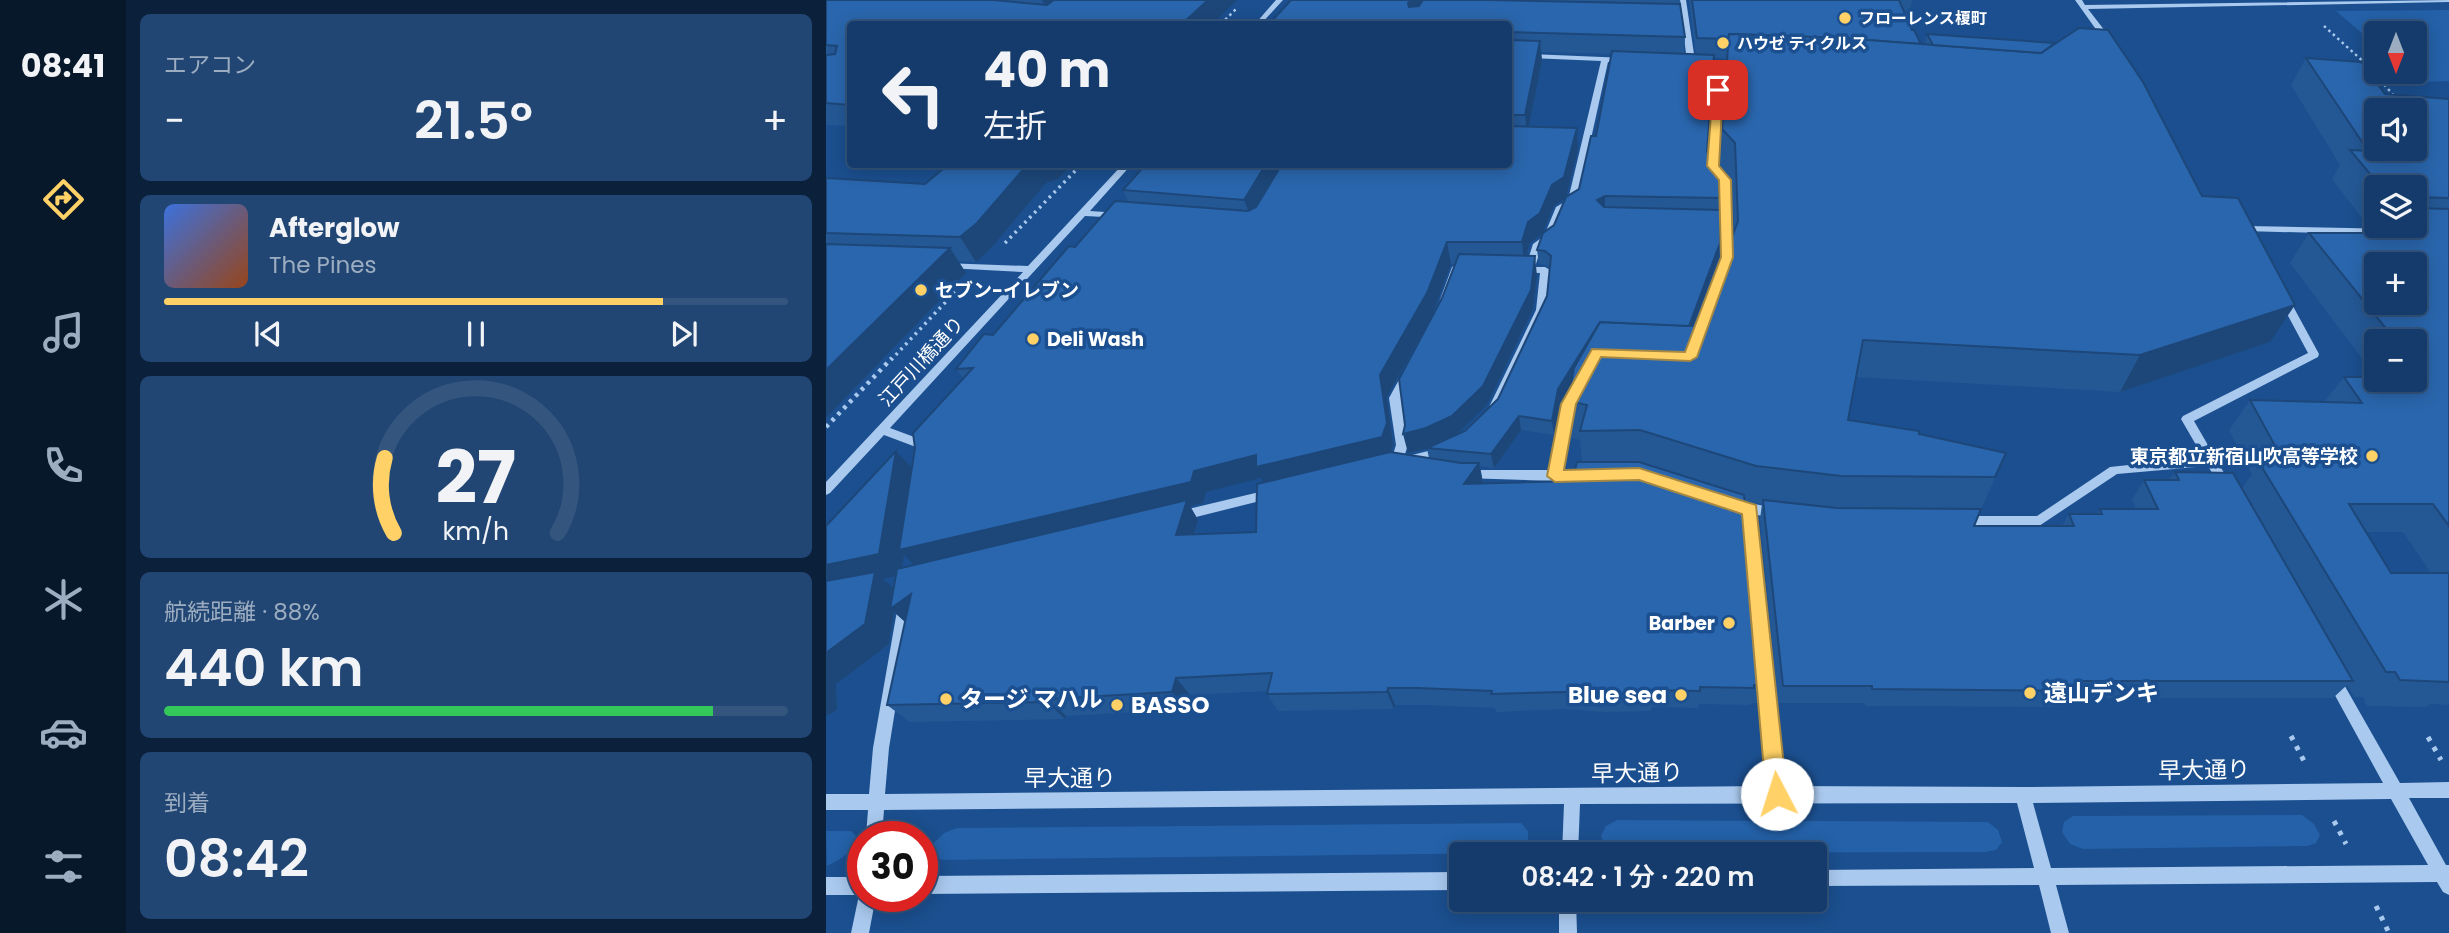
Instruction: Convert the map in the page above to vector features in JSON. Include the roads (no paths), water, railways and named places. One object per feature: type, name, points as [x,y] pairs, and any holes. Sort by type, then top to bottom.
[{"type":"street","points":[[1261,21],[1280,0]]},
{"type":"street","points":[[1683,0],[1691,63]]},
{"type":"street","points":[[2078,0],[2112,48]]},
{"type":"street","points":[[2085,7],[2449,0]]},
{"type":"street","points":[[1672,19],[1685,19]]},
{"type":"street","points":[[2095,41],[2105,37]]},
{"type":"street","points":[[1512,55],[1642,61]]},
{"type":"street","points":[[1530,268],[1538,244],[1548,238],[1562,207],[1573,202],[1605,59]]},
{"type":"street","points":[[1678,62],[1745,65]]},
{"type":"street","points":[[1718,282],[1727,257],[1725,180],[1713,166],[1720,65]]},
{"type":"street","points":[[1571,144],[1584,144]]},
{"type":"street","name":"江戸川橋通り","points":[[826,490],[1124,168]]},
{"type":"street","points":[[1083,213],[1126,216]]},
{"type":"street","points":[[1713,217],[1726,218]]},
{"type":"street","points":[[2236,221],[2247,229],[2253,240]]},
{"type":"street","points":[[2247,229],[2364,231]]},
{"type":"street","points":[[931,265],[1031,269]]},
{"type":"street","points":[[1457,267],[1545,270],[1541,310],[1494,409],[1462,440],[1435,454],[1389,466],[1402,445],[1395,398],[1440,316],[1457,267]]},
{"type":"street","points":[[2231,498],[2187,419],[2314,354],[2277,286]]},
{"type":"street","points":[[1555,476],[1568,404],[1580,383]]},
{"type":"street","points":[[881,430],[921,444],[925,469]]},
{"type":"street","points":[[1942,521],[2039,521],[2114,470],[2211,461]]},
{"type":"street","points":[[1389,466],[1431,470]]},
{"type":"street","points":[[1455,473],[1603,475]]},
{"type":"street","points":[[1167,519],[1288,490]]},
{"type":"street","points":[[1721,502],[1750,510],[1791,515]]},
{"type":"street","points":[[1750,510],[1777,794]]},
{"type":"street","points":[[875,821],[881,748],[907,594]]},
{"type":"street","points":[[2326,667],[2447,877]]},
{"type":"street","name":"早大通り","points":[[826,802],[2449,790]]},
{"type":"street","points":[[2023,795],[2060,933]]},
{"type":"street","points":[[1570,842],[1572,796]]},
{"type":"street","points":[[1827,878],[2360,874],[2447,877]]},
{"type":"street","points":[[938,885],[1449,881]]},
{"type":"street","points":[[826,886],[847,886]]},
{"type":"street","points":[[860,933],[864,912]]},
{"type":"street","points":[[1568,912],[1568,933]]},
{"type":"place","name":"フローレンス榎町","points":[[1845,18]]},
{"type":"place","name":"ハウゼ ティクルス","points":[[1723,43]]},
{"type":"place","name":"セブン-イレブン","points":[[921,290]]},
{"type":"place","name":"Deli Wash","points":[[1033,339]]},
{"type":"place","name":"東京都立新宿山吹高等学校","points":[[2372,456]]},
{"type":"place","name":"Barber","points":[[1729,623]]},
{"type":"place","name":"遠山デンキ","points":[[2030,693]]},
{"type":"place","name":"Blue sea","points":[[1681,695]]},
{"type":"place","name":"タージ マハル","points":[[946,699]]},
{"type":"place","name":"BASSO","points":[[1117,705]]}]
